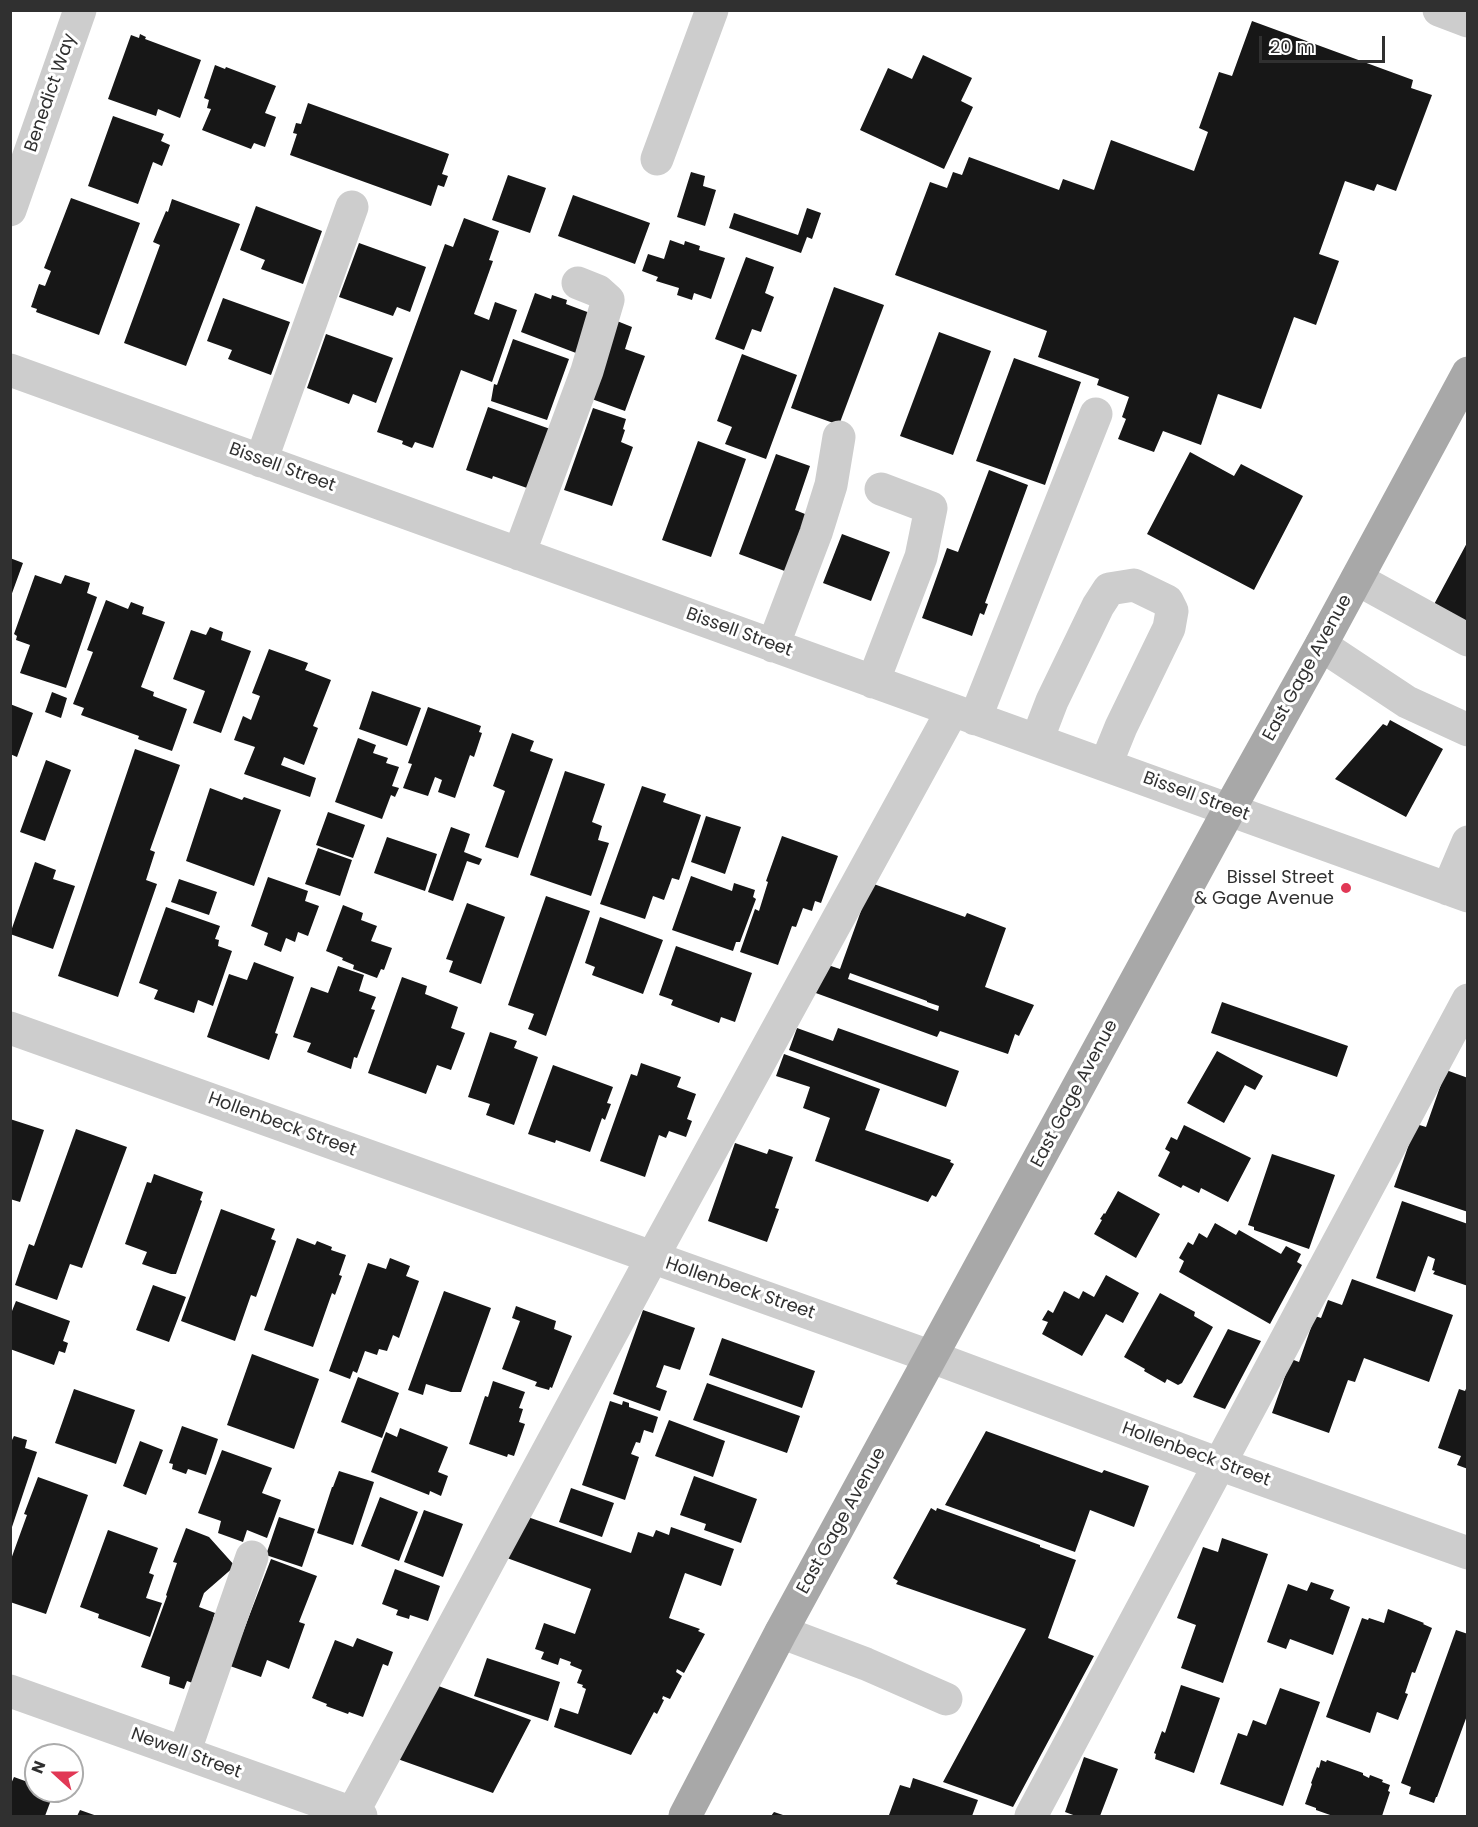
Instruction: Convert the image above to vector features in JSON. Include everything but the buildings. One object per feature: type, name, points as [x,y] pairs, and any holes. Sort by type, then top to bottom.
[{"type":"main road","name":"East Gage Avenue","points":[[685,1816],[781,1632],[1229,810],[1322,645],[1467,373]]},
{"type":"street","name":"Benedict Way","points":[[10,210],[80,10]]},
{"type":"street","points":[[657,159],[712,10]]},
{"type":"street","points":[[1439,10],[1467,21]]},
{"type":"street","points":[[261,461],[352,207]]},
{"type":"street","points":[[519,554],[587,371],[608,300],[598,291],[578,283]]},
{"type":"street","name":"Bissell Street","points":[[10,370],[1458,892]]},
{"type":"street","points":[[355,1815],[652,1258],[964,715],[1096,414]]},
{"type":"street","points":[[773,646],[816,533],[831,484],[839,436]]},
{"type":"street","points":[[873,682],[921,557],[931,508],[881,489]]},
{"type":"street","points":[[1357,579],[1467,640]]},
{"type":"street","points":[[1037,740],[1052,701],[1098,606],[1109,589],[1134,585],[1167,601],[1172,611],[1169,628],[1121,727],[1106,764]]},
{"type":"street","points":[[1322,645],[1407,702],[1467,730]]},
{"type":"street","points":[[1458,892],[1467,842]]},
{"type":"street","points":[[1031,1816],[1467,1000]]},
{"type":"street","name":"Hollenbeck Street","points":[[10,1028],[932,1357],[1467,1553]]},
{"type":"street","points":[[184,1753],[252,1557]]},
{"type":"street","points":[[781,1632],[946,1699]]},
{"type":"street","name":"Newell Street","points":[[10,1691],[355,1815]]},
{"type":"place","name":"Bissel Street & Gage Avenue","points":[[1346,888]]}]
